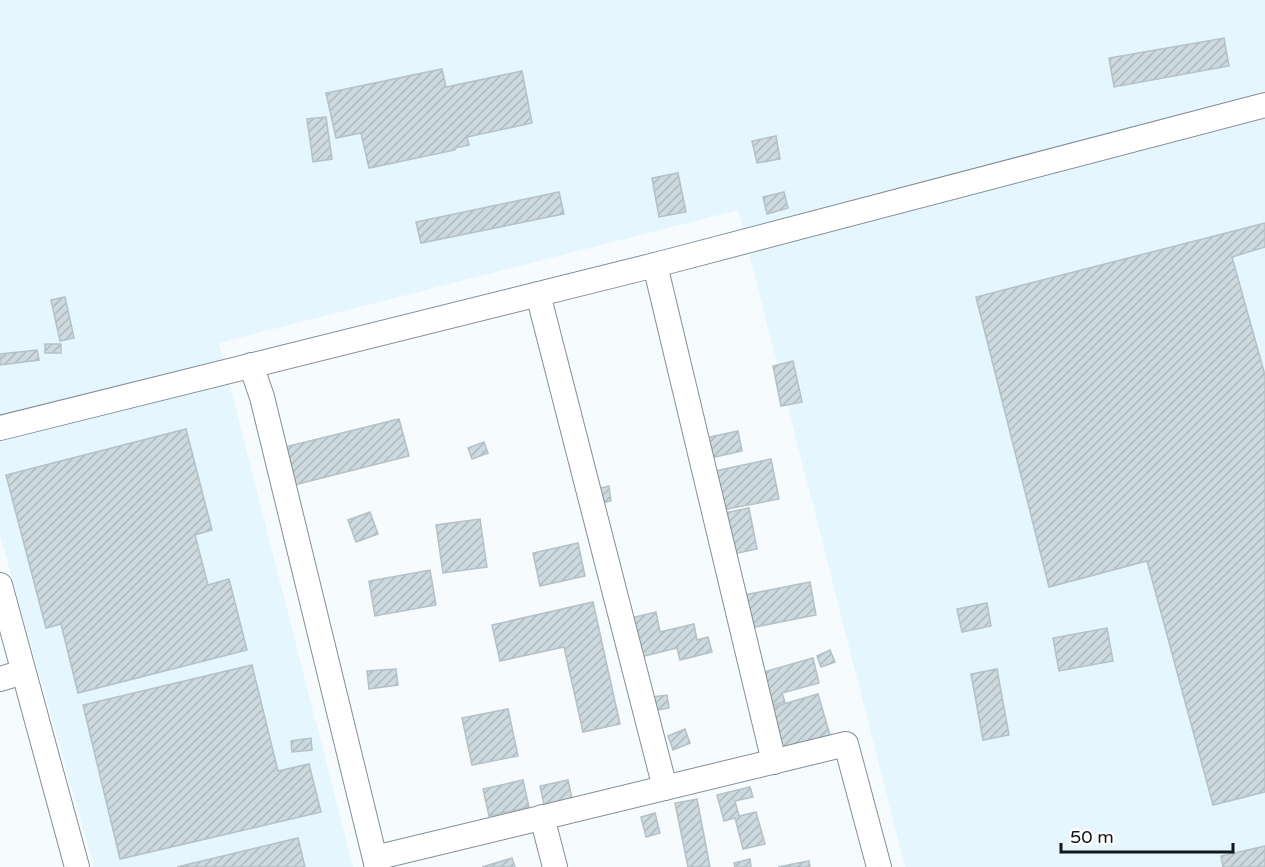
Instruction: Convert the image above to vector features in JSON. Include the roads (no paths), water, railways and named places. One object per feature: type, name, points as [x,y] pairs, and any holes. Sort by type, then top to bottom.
[{"type":"street","points":[[0,428],[655,265],[1265,105]]},
{"type":"street","points":[[655,265],[774,762]]},
{"type":"street","points":[[538,294],[665,788]]},
{"type":"street","points":[[252,365],[262,397],[376,862],[542,817],[846,744],[879,867]]},
{"type":"street","points":[[0,585],[77,867]]},
{"type":"street","points":[[0,679],[23,672]]},
{"type":"street","points":[[542,817],[555,867]]}]
